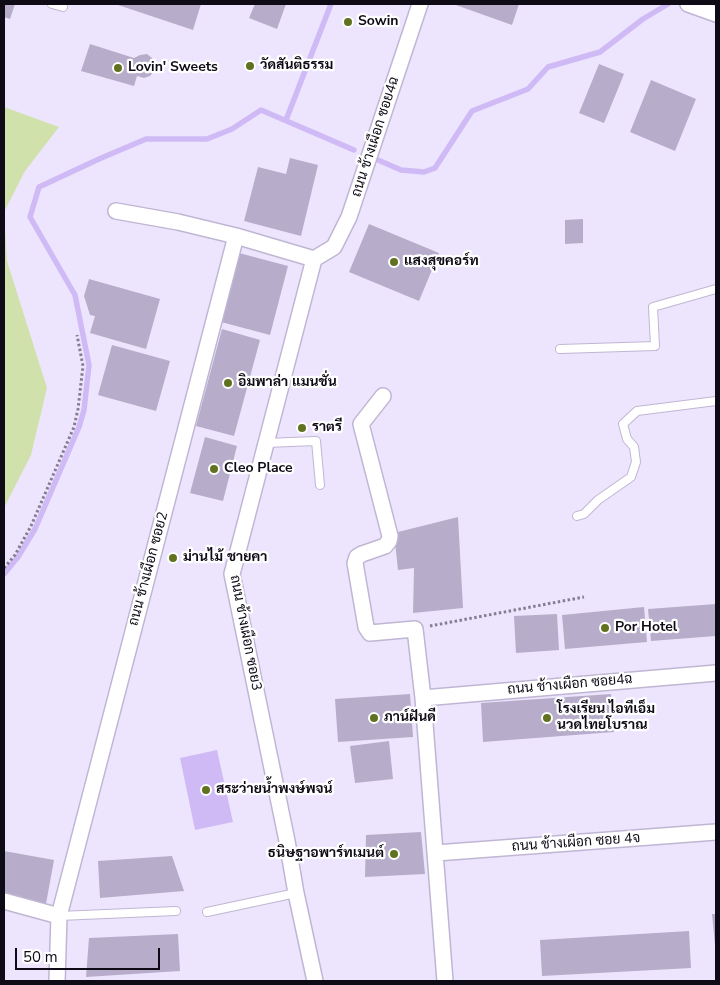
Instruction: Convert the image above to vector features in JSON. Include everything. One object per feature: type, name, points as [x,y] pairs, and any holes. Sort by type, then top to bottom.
[{"type":"street","name":"ถนน ช้างเผือก ซอย4ฉ","points":[[314,259],[334,247],[349,217],[420,4]]},
{"type":"street","points":[[688,4],[716,14]]},
{"type":"street","points":[[116,211],[178,222],[236,236],[314,259]]},
{"type":"street","name":"ถนน ช้างเผือก ซอย2","points":[[57,981],[59,916],[236,236]]},
{"type":"street","name":"ถนน ช้างเผือก ซอย3","points":[[314,259],[232,574],[315,981]]},
{"type":"street","points":[[383,396],[361,424],[389,533],[389,541],[385,546],[357,557],[355,562],[366,628],[370,633],[415,629],[424,698],[445,981]]},
{"type":"street","name":"ถนน ช้างเผือก ซอย4ฉ","points":[[424,698],[716,672]]},
{"type":"street","name":"ถนน ช้างเผือก ซอย 4จ","points":[[436,853],[716,832]]},
{"type":"street","points":[[4,901],[59,916]]},
{"type":"lane","points":[[52,4],[63,7]]},
{"type":"lane","points":[[560,350],[655,346],[653,307],[716,289]]},
{"type":"lane","points":[[577,516],[584,514],[598,500],[631,477],[636,462],[634,447],[626,439],[623,424],[637,411],[716,401]]},
{"type":"lane","points":[[266,443],[316,441],[320,486]]},
{"type":"lane","points":[[207,912],[296,893]]},
{"type":"lane","points":[[59,916],[176,911]]},
{"type":"path","points":[[4,568],[31,526],[74,427],[83,366],[77,335]]},
{"type":"path","points":[[415,629],[584,597]]},
{"type":"green space","points":[[4,107],[59,127],[25,171],[4,212]]},
{"type":"green space","points":[[4,212],[7,261],[47,388],[31,455],[4,508]]},
{"type":"shaded area","name":"สระว่ายน้ำพงษ์พจน์","points":[[217,750],[233,822],[195,830],[180,758]]},
{"type":"building","points":[[4,4],[15,4],[10,19],[4,17]]},
{"type":"building","points":[[115,4],[201,4],[193,30]]},
{"type":"building","points":[[255,4],[286,4],[277,29],[249,18]]},
{"type":"building","points":[[453,4],[519,4],[512,25]]},
{"type":"building","name":"Lovin' Sweets","points":[[90,44],[134,58],[147,54],[155,64],[154,71],[150,76],[144,78],[137,76],[134,86],[81,71]]},
{"type":"building","points":[[599,64],[624,74],[604,123],[579,113]]},
{"type":"building","points":[[651,80],[696,99],[675,151],[630,132]]},
{"type":"building","points":[[290,158],[318,165],[301,236],[244,221],[258,167],[286,174]]},
{"type":"building","points":[[583,219],[583,243],[565,244],[565,220]]},
{"type":"building","name":"แสงสุขคอร์ท","points":[[369,224],[439,253],[419,301],[349,272]]},
{"type":"building","points":[[239,253],[288,266],[270,335],[221,322]]},
{"type":"building","points":[[89,279],[160,299],[146,349],[90,333],[95,316],[90,315],[84,296]]},
{"type":"building","name":"อิมพาล่า แมนชั่น","points":[[222,329],[260,340],[234,436],[196,426]]},
{"type":"building","points":[[112,345],[170,361],[156,411],[98,395]]},
{"type":"building","name":"Cleo Place","points":[[205,437],[237,446],[223,501],[190,493]]},
{"type":"building","points":[[458,517],[463,608],[413,613],[414,568],[398,570],[394,533]]},
{"type":"building","points":[[716,604],[716,636],[651,641],[648,609]]},
{"type":"building","name":"Por Hotel","points":[[644,607],[647,642],[565,649],[562,615]]},
{"type":"building","points":[[557,614],[559,650],[516,653],[514,616]]},
{"type":"building","name":"ภาน์ฝันดี","points":[[410,694],[413,737],[338,742],[335,699]]},
{"type":"building","name":"โรงเรียน ไอทีเอ็ม นวดไทยโบราณ","points":[[611,694],[614,732],[483,742],[481,703]]},
{"type":"building","points":[[389,741],[393,779],[355,783],[350,746]]},
{"type":"building","name":"ธนิษฐาอพาร์ทเมนต์","points":[[421,832],[425,874],[365,877],[366,835]]},
{"type":"building","points":[[4,851],[54,860],[46,904],[4,896]]},
{"type":"building","points":[[172,856],[184,891],[100,898],[98,861]]},
{"type":"building","points":[[712,914],[716,914],[716,945],[715,945]]},
{"type":"building","points":[[689,931],[691,968],[542,976],[540,940]]},
{"type":"building","points":[[178,934],[180,971],[86,977],[89,938]]},
{"type":"waterway","points":[[286,120],[331,4]]},
{"type":"waterway","points":[[378,160],[401,170],[424,172],[435,168],[472,111],[528,89],[548,67],[600,52],[643,19],[668,4]]},
{"type":"waterway","points":[[4,574],[18,557],[35,529],[79,427],[84,410],[89,365],[75,295],[30,217],[39,187],[146,139],[207,139],[232,129],[261,110],[354,150]]},
{"type":"place","name":"Sowin","points":[[348,22]]},
{"type":"place","name":"วัดสันติธรรม","points":[[250,66]]},
{"type":"place","name":"Lovin' Sweets","points":[[118,68]]},
{"type":"place","name":"แสงสุขคอร์ท","points":[[394,262]]},
{"type":"place","name":"อิมพาล่า แมนชั่น","points":[[228,383]]},
{"type":"place","name":"ราตรี","points":[[302,428]]},
{"type":"place","name":"Cleo Place","points":[[214,469]]},
{"type":"place","name":"ม่านไม้ ชายคา","points":[[173,558]]},
{"type":"place","name":"Por Hotel","points":[[605,628]]},
{"type":"place","name":"ภาน์ฝันดี","points":[[374,718]]},
{"type":"place","name":"โรงเรียน ไอทีเอ็ม นวดไทยโบราณ","points":[[547,718]]},
{"type":"place","name":"สระว่ายน้ำพงษ์พจน์","points":[[206,790]]},
{"type":"place","name":"ธนิษฐาอพาร์ทเมนต์","points":[[394,854]]}]
